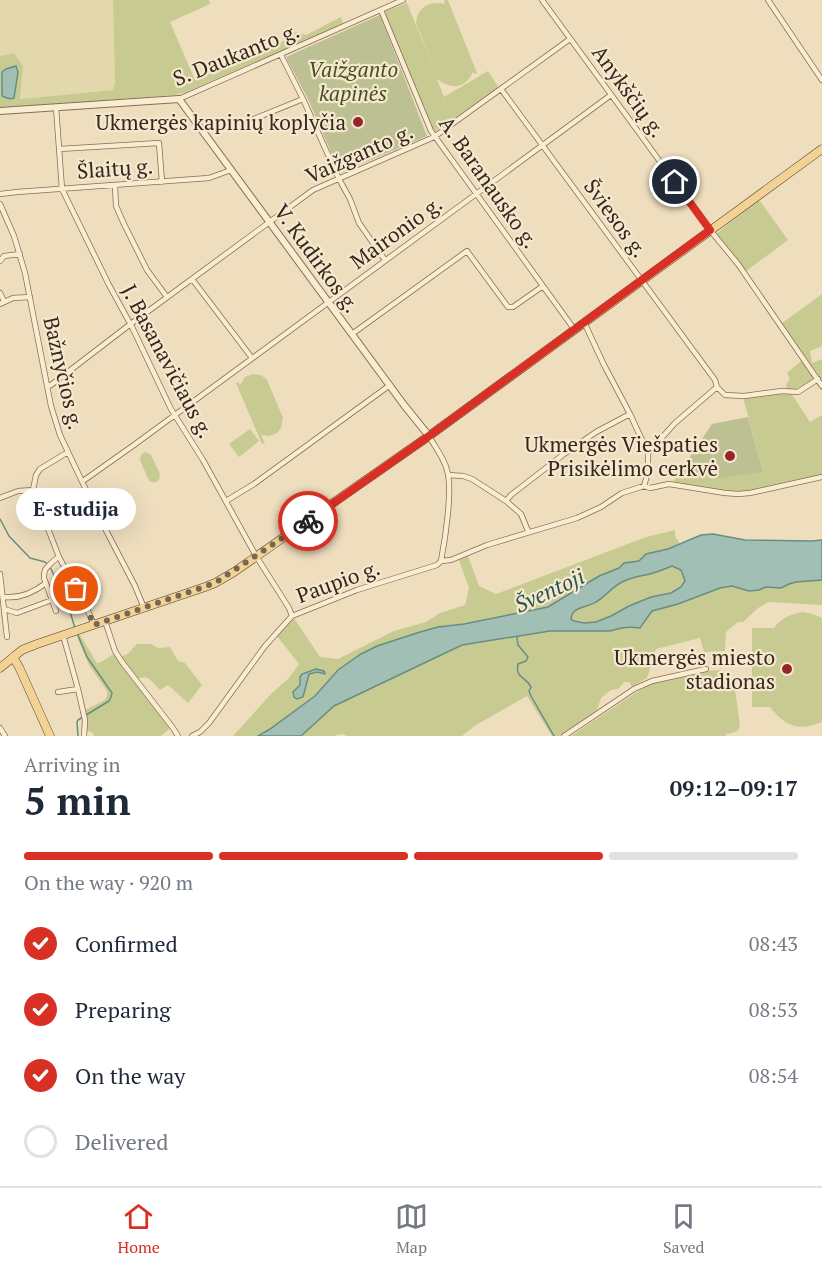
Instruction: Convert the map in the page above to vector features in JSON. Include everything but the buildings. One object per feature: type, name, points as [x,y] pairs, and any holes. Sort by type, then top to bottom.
[{"type":"main road","points":[[0,668],[26,648],[215,583],[429,436],[822,149]]},
{"type":"main road","points":[[13,657],[50,736]]},
{"type":"street","name":"S. Daukanto g.","points":[[0,111],[179,99],[404,0]]},
{"type":"street","name":"Anykščių g.","points":[[542,0],[710,230],[738,264],[822,386]]},
{"type":"street","points":[[768,0],[822,80]]},
{"type":"street","name":"A. Baranausko g.","points":[[381,10],[434,137],[574,329]]},
{"type":"street","name":"Vaižganto g.","points":[[47,386],[313,190],[434,137],[570,39]]},
{"type":"street","points":[[281,54],[350,199],[359,224],[385,260]]},
{"type":"street","name":"Šviesos g.","points":[[501,89],[725,395]]},
{"type":"street","name":"Maironio g.","points":[[83,481],[611,95]]},
{"type":"street","name":"V. Kudirkos g.","points":[[179,99],[429,436]]},
{"type":"street","points":[[244,123],[303,99]]},
{"type":"street","name":"J. Basanavičiaus g.","points":[[56,107],[62,189],[175,415],[292,616]]},
{"type":"street","points":[[59,149],[159,143],[162,182]]},
{"type":"street","name":"Šlaitų g.","points":[[0,194],[209,178],[231,170]]},
{"type":"street","points":[[115,185],[116,206],[124,224],[147,270],[167,297]]},
{"type":"street","name":"Bažnyčios g.","points":[[0,204],[20,255],[55,422],[144,608]]},
{"type":"street","points":[[352,334],[467,251],[508,307],[513,307],[543,286]]},
{"type":"street","points":[[0,261],[1,258],[9,255],[20,255]]},
{"type":"street","points":[[192,279],[252,358]]},
{"type":"street","points":[[0,293],[2,303],[13,298],[30,297]]},
{"type":"street","points":[[584,322],[648,453],[648,472],[644,486]]},
{"type":"street","points":[[709,395],[744,396],[782,391],[798,392],[818,379]]},
{"type":"street","points":[[226,501],[255,484],[390,385]]},
{"type":"street","points":[[648,453],[675,423],[717,387]]},
{"type":"street","points":[[506,501],[564,454],[596,432],[630,414]]},
{"type":"street","points":[[429,436],[445,464],[448,475],[447,514],[441,561]]},
{"type":"street","points":[[68,452],[40,469],[36,475],[33,490],[59,557],[94,625]]},
{"type":"street","points":[[448,475],[472,479],[506,501],[521,514],[528,531]]},
{"type":"street","name":"Paupio g.","points":[[192,736],[210,723],[265,646],[292,616],[357,590],[437,565],[441,561],[452,560],[487,545],[577,518],[601,507],[622,493],[644,486],[650,488],[669,484],[738,494],[822,477]]},
{"type":"street","points":[[0,498],[18,491],[33,490]]},
{"type":"street","points":[[56,611],[44,574],[59,557]]},
{"type":"street","points":[[0,574],[7,637]]},
{"type":"street","points":[[3,597],[10,598],[27,594],[46,583]]},
{"type":"street","points":[[4,609],[14,613],[21,612],[52,600]]},
{"type":"street","points":[[105,621],[115,651],[178,736]]},
{"type":"street","points":[[63,635],[83,712],[84,736]]},
{"type":"street","points":[[564,736],[646,683],[706,669]]},
{"type":"street","points":[[58,692],[78,689]]},
{"type":"street","points":[[0,728],[5,736]]},
{"type":"shaded area","points":[[0,0],[113,0],[115,82],[113,90],[19,99],[23,66],[14,53],[0,56]]},
{"type":"green space","points":[[113,0],[209,0],[210,4],[170,22],[195,80],[290,38],[295,32],[306,35],[341,17],[343,24],[184,93],[0,108],[0,56],[14,53],[23,66],[20,99],[113,90],[115,82]]},
{"type":"green space","points":[[444,0],[448,0],[477,73],[473,72],[466,82],[457,86],[447,85],[437,79],[444,97],[488,71],[499,88],[434,132],[385,15],[386,11],[407,3],[434,69],[416,23],[419,13],[425,6],[434,3],[445,4]]},
{"type":"green space","name":"Vaižganto kapinės","points":[[380,15],[427,136],[340,173],[308,99],[286,57]]},
{"type":"green space","points":[[760,201],[788,240],[745,272],[716,234]]},
{"type":"green space","points":[[822,294],[822,346],[810,351],[812,363],[822,359],[822,391],[813,379],[795,390],[787,390],[786,385],[790,379],[787,373],[802,360],[778,326]]},
{"type":"green space","points":[[253,374],[261,375],[267,380],[283,418],[281,428],[276,434],[261,435],[265,443],[262,444],[236,383],[240,385],[245,377]]},
{"type":"green space","points":[[791,393],[810,422],[822,415],[822,476],[740,492],[715,491],[673,482],[682,469],[704,475],[763,472],[743,397]]},
{"type":"green space","points":[[748,417],[763,472],[720,478],[682,469],[712,424]]},
{"type":"green space","points":[[250,429],[259,441],[239,457],[229,444]]},
{"type":"green space","points":[[145,452],[151,455],[160,474],[159,480],[155,483],[149,481],[140,460],[141,455]]},
{"type":"green space","points":[[675,530],[675,536],[680,544],[646,554],[639,561],[624,563],[619,568],[599,576],[548,607],[438,627],[377,646],[338,670],[315,696],[270,729],[258,736],[233,736],[272,693],[289,678],[299,664],[277,636],[294,618],[320,657],[338,659],[394,631],[426,622],[440,613],[465,605],[469,588],[459,560],[468,556],[479,586],[496,594],[646,537]]},
{"type":"green space","points":[[672,566],[681,570],[685,581],[681,587],[671,593],[651,597],[596,622],[584,623],[571,619],[577,609],[596,602],[622,582]]},
{"type":"green space","points":[[822,580],[822,605],[769,602],[726,632],[725,651],[704,652],[700,638],[656,649],[647,678],[632,687],[629,682],[624,682],[618,689],[611,690],[601,698],[597,710],[559,736],[552,736],[527,696],[476,725],[462,736],[347,736],[342,734],[301,736],[334,706],[462,645],[550,631],[610,631],[619,627],[640,628],[652,611],[720,588],[732,586],[749,591],[766,587],[781,588],[796,582]]},
{"type":"green space","name":"Ukmergės miesto stadionas","points":[[803,612],[822,618],[822,722],[799,727],[781,719],[770,707],[752,707],[752,628],[774,628],[787,617]]},
{"type":"green space","points":[[80,635],[97,663],[115,653],[119,658],[129,653],[137,644],[151,644],[158,648],[170,647],[178,661],[185,663],[202,685],[188,703],[168,685],[160,690],[149,679],[139,678],[135,681],[170,728],[161,736],[94,736],[93,733],[85,730],[85,710],[105,700],[107,691],[89,665],[77,637]]},
{"type":"green space","points":[[719,670],[735,688],[740,726],[733,733],[726,734],[726,736],[571,736],[649,684]]},
{"type":"water","points":[[16,66],[18,72],[14,98],[11,99],[2,96],[2,72]]},
{"type":"water","points":[[713,534],[745,540],[822,540],[822,580],[796,582],[781,588],[766,587],[749,591],[732,586],[720,588],[652,611],[640,628],[625,627],[610,631],[550,631],[462,645],[334,706],[301,736],[258,736],[315,696],[338,670],[377,646],[438,627],[548,607],[599,576],[619,568],[624,563],[639,561],[646,554],[668,549],[701,535]],"holes":[[[672,566],[681,570],[685,581],[681,587],[671,593],[651,597],[596,622],[584,623],[571,619],[577,609],[596,602],[625,580]]]},
{"type":"water","points":[[316,669],[324,671],[325,674],[317,672],[309,674],[303,697],[297,699],[294,697],[293,692],[300,685],[302,674]]},
{"type":"waterway","points":[[0,519],[9,536],[30,558],[49,565],[66,599],[75,628]]},
{"type":"waterway","points":[[77,633],[87,657],[112,693],[109,701],[78,720],[78,736]]},
{"type":"waterway","points":[[517,637],[518,645],[528,657],[526,661],[518,664],[519,675],[529,683],[531,696],[554,736]]},
{"type":"way so far","points":[[76,589],[94,625],[215,583],[308,521]]},
{"type":"place","name":"Ukmergės kapinių koplyčia","points":[[358,122]]},
{"type":"place","name":"Ukmergės Viešpaties Prisikėlimo cerkvė","points":[[730,456]]},
{"type":"place","name":"E-studija","points":[[76,589]]},
{"type":"place","name":"Ukmergės miesto stadionas","points":[[787,669]]},
{"type":"route","points":[[308,521],[429,436],[710,230],[675,182]]},
{"type":"water label","name":"Šventoji","points":[[549,590]]}]
